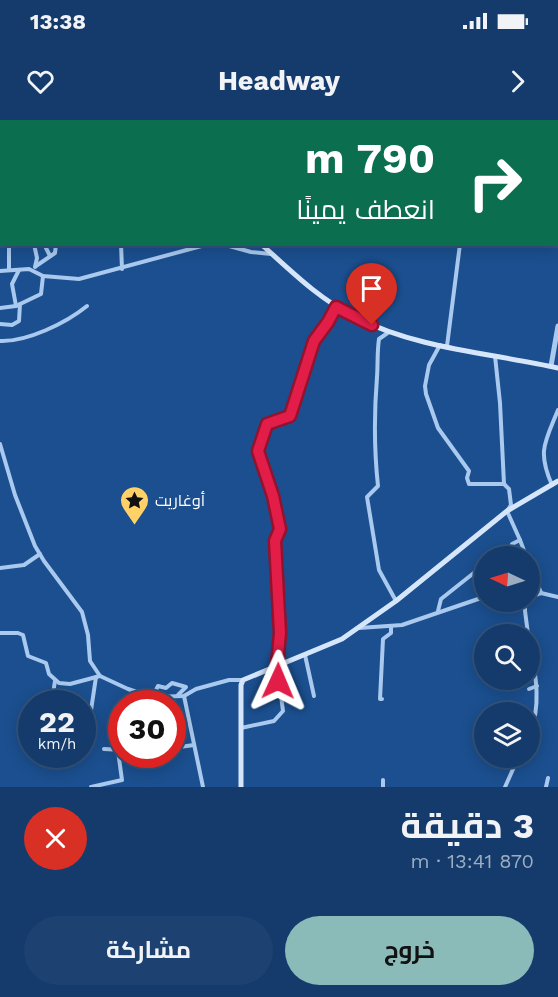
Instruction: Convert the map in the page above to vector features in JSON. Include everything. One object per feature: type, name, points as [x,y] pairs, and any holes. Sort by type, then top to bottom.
[{"type":"main road","points":[[263,246],[309,288],[336,307],[389,332],[440,345],[558,368]]},
{"type":"main road","points":[[241,787],[243,680],[341,639],[359,628],[507,511],[558,481]]},
{"type":"street","points":[[9,246],[9,270]]},
{"type":"street","points":[[35,246],[37,253],[35,268]]},
{"type":"street","points":[[46,246],[50,256]]},
{"type":"street","points":[[0,271],[35,268],[55,253],[56,246]]},
{"type":"street","points":[[121,246],[122,268]]},
{"type":"street","points":[[35,268],[43,276],[79,279],[202,246]]},
{"type":"street","points":[[229,246],[251,252],[272,254]]},
{"type":"street","points":[[447,346],[460,246]]},
{"type":"street","points":[[0,324],[12,325],[19,321],[18,305],[12,284],[19,270]]},
{"type":"street","points":[[0,308],[18,305],[41,294],[43,276]]},
{"type":"street","points":[[0,341],[16,341],[72,316],[87,306]]},
{"type":"street","points":[[241,728],[274,721],[283,711],[277,665],[280,633],[275,541],[280,529],[273,496],[258,451],[267,424],[290,416],[314,341],[336,307]]},
{"type":"street","points":[[551,366],[558,326]]},
{"type":"street","points":[[389,332],[379,339],[377,350],[373,420],[378,486],[367,497],[380,570],[396,601]]},
{"type":"street","points":[[440,345],[429,365],[425,386],[438,428],[469,471],[467,478],[469,484],[504,484]]},
{"type":"street","points":[[495,355],[504,484],[509,489],[512,505],[507,511],[522,546]]},
{"type":"street","points":[[552,485],[543,455],[544,445],[558,410]]},
{"type":"street","points":[[0,444],[15,495],[40,554],[82,612],[88,635],[90,661],[98,676],[131,690]]},
{"type":"street","points":[[512,546],[520,540]]},
{"type":"street","points":[[0,568],[24,566],[40,554]]},
{"type":"street","points":[[438,611],[441,599],[474,573]]},
{"type":"street","points":[[541,593],[558,597]]},
{"type":"street","points":[[359,628],[391,627],[474,600]]},
{"type":"street","points":[[382,699],[380,699],[383,639],[391,633],[391,627]]},
{"type":"street","points":[[0,633],[23,635],[28,656],[46,663],[49,674],[58,683],[70,684],[98,676]]},
{"type":"street","points":[[305,654],[314,696]]},
{"type":"street","points":[[95,690],[98,676]]},
{"type":"street","points":[[186,695],[196,688],[229,680],[243,680]]},
{"type":"street","points":[[54,690],[55,681]]},
{"type":"street","points":[[156,690],[158,686],[166,688],[172,683],[186,687],[183,690]]},
{"type":"street","points":[[186,706],[203,787]]},
{"type":"street","points":[[186,746],[194,745]]},
{"type":"street","points":[[104,749],[108,750]]},
{"type":"street","points":[[91,787],[122,780],[121,768]]},
{"type":"street","points":[[506,787],[515,768]]},
{"type":"street","points":[[546,787],[548,778]]},
{"type":"street","points":[[383,780],[383,787]]},
{"type":"place","name":"أوغاريت","points":[[134,526]]},
{"type":"route","points":[[278,681],[280,633],[275,541],[280,529],[273,496],[258,451],[267,424],[290,416],[314,341],[336,307],[372,325]]}]
